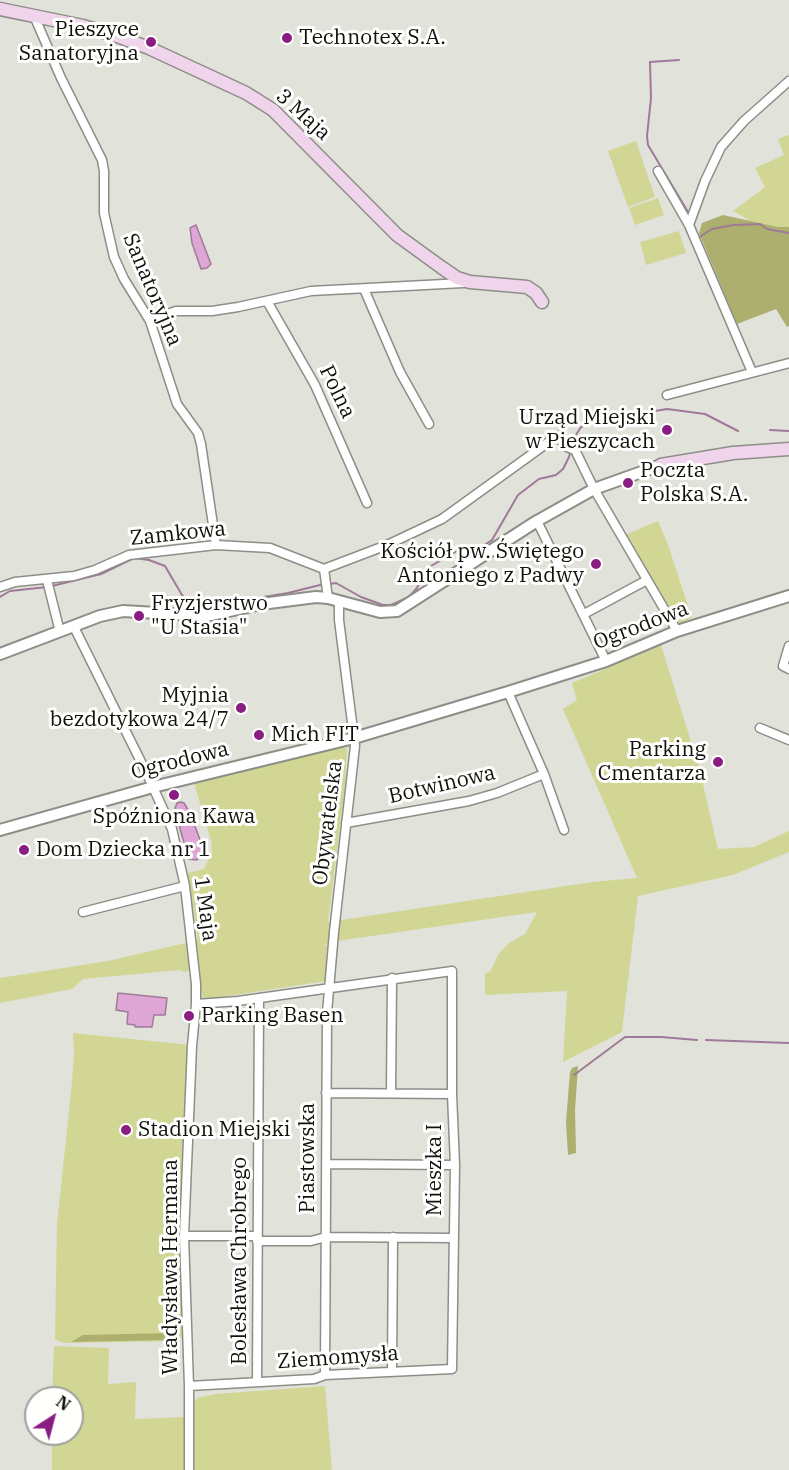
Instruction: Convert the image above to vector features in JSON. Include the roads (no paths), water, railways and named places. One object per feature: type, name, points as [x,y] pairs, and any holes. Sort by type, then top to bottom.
[{"type":"main road","name":"3 Maja","points":[[0,9],[83,26],[117,36],[149,48],[246,93],[273,110],[397,235],[457,278],[470,282],[527,287],[536,293],[542,302]]},
{"type":"main road","points":[[661,465],[732,453],[789,449]]},
{"type":"street","name":"Sanatoryjna","points":[[35,18],[61,78],[102,160],[105,182],[104,213],[114,257],[124,279],[150,321],[177,404],[198,433],[216,545]]},
{"type":"street","points":[[689,225],[705,181],[721,147],[744,121],[789,81]]},
{"type":"street","points":[[658,171],[689,225],[752,372]]},
{"type":"street","points":[[150,321],[176,312],[225,309],[322,290],[470,282]]},
{"type":"street","points":[[364,289],[399,372],[429,424]]},
{"type":"street","name":"Polna","points":[[267,301],[315,385],[367,503]]},
{"type":"street","points":[[668,395],[789,363]]},
{"type":"street","points":[[328,598],[324,569],[387,545],[442,519],[557,436],[571,449],[677,631]]},
{"type":"street","points":[[0,654],[100,616],[123,611],[206,616],[293,599],[328,598],[380,612],[397,611],[537,521],[594,489],[661,465]]},
{"type":"street","points":[[537,521],[606,661]]},
{"type":"street","name":"Zamkowa","points":[[0,586],[15,582],[48,584],[95,570],[129,555],[216,545],[270,548],[324,569]]},
{"type":"street","name":"Ogrodowa","points":[[584,614],[647,580]]},
{"type":"street","points":[[48,584],[60,632]]},
{"type":"street","name":"Ogrodowa","points":[[0,830],[153,787],[354,738],[606,661],[677,631],[789,596]]},
{"type":"street","name":"Obywatelska","points":[[333,941],[355,746],[339,620],[339,602]]},
{"type":"street","name":"1 Maja","points":[[74,627],[172,829],[185,886],[196,984],[196,1004]]},
{"type":"street","points":[[789,646],[783,666],[789,669]]},
{"type":"street","points":[[508,692],[544,774],[564,830]]},
{"type":"street","points":[[760,728],[789,741]]},
{"type":"street","name":"Botwinowa","points":[[346,823],[469,801],[497,794],[544,774]]},
{"type":"street","points":[[83,912],[185,886]]},
{"type":"street","name":"Piastowska","points":[[325,1374],[326,1093],[328,988],[333,941]]},
{"type":"street","name":"Mieszka I","points":[[392,978],[452,971],[452,1094],[455,1165],[453,1369]]},
{"type":"street","points":[[196,1004],[259,998],[392,978],[391,1093]]},
{"type":"street","name":"Bolesława Chrobrego","points":[[257,1381],[259,998]]},
{"type":"street","name":"Władysława Hermana","points":[[189,1470],[184,1236],[192,1046],[196,1004]]},
{"type":"street","points":[[326,1093],[452,1094]]},
{"type":"street","points":[[327,1164],[455,1165]]},
{"type":"street","points":[[184,1236],[311,1241],[326,1237],[454,1238]]},
{"type":"street","points":[[392,1372],[393,1237]]},
{"type":"street","name":"Ziemomysła","points":[[189,1386],[314,1379],[325,1374],[453,1369]]},
{"type":"waterway","points":[[679,60],[650,62],[651,98],[647,136],[648,145],[688,212]]},
{"type":"waterway","points":[[698,238],[712,229],[734,225],[760,224],[767,229],[789,233]]},
{"type":"waterway","points":[[329,584],[336,583],[361,597],[383,605],[391,605],[409,597],[417,588],[425,571],[431,566],[457,551],[483,546],[492,540],[518,495],[539,479],[556,475],[563,469],[574,438],[581,427],[586,425],[619,421],[667,409],[705,414],[738,431]]},
{"type":"waterway","points":[[770,430],[789,431]]},
{"type":"waterway","points":[[52,586],[101,574],[134,558],[149,560],[165,566],[182,595],[196,609],[208,609],[324,584]]},
{"type":"waterway","points":[[0,597],[10,591],[47,587]]},
{"type":"waterway","points":[[574,1075],[625,1037],[697,1040]]},
{"type":"waterway","points":[[706,1040],[789,1043]]},
{"type":"place","name":"Technotex S.A.","points":[[287,38]]},
{"type":"place","name":"Pieszyce Sanatoryjna","points":[[151,42]]},
{"type":"place","name":"Urząd Miejski w Pieszycach","points":[[667,430]]},
{"type":"place","name":"Poczta Polska S.A.","points":[[628,483]]},
{"type":"place","name":"Kościół pw. Świętego Antoniego z Padwy","points":[[596,564]]},
{"type":"place","name":"Fryzjerstwo \"U Stasia\"","points":[[139,616]]},
{"type":"place","name":"Myjnia bezdotykowa 24/7","points":[[241,708]]},
{"type":"place","name":"Mich FIT","points":[[259,735]]},
{"type":"place","name":"Parking Cmentarza","points":[[718,762]]},
{"type":"place","name":"Spóźniona Kawa","points":[[174,795]]},
{"type":"place","name":"Dom Dziecka nr 1","points":[[24,850]]},
{"type":"place","name":"Parking Basen","points":[[189,1016]]},
{"type":"place","name":"Stadion Miejski","points":[[126,1130]]}]
